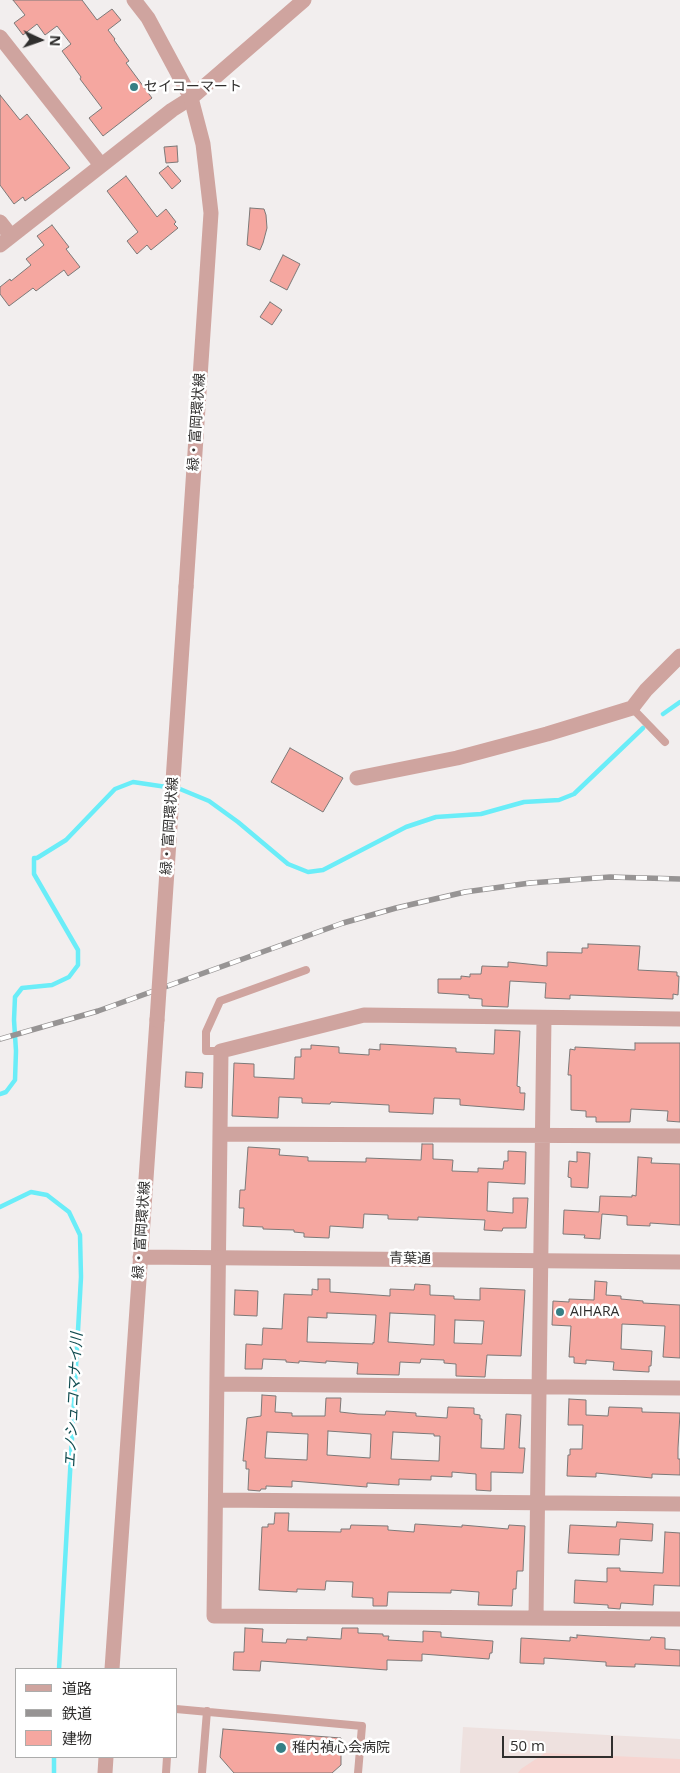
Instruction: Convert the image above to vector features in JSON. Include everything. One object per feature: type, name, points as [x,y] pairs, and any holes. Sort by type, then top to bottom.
[{"type":"street","name":"緑・富岡環状線","points":[[112,1668],[211,213],[203,144],[190,98],[148,18],[134,0]]},
{"type":"street","points":[[0,222],[6,240],[190,98],[304,0]]},
{"type":"street","points":[[0,37],[101,165]]},
{"type":"street","points":[[357,778],[457,758],[548,734],[632,708],[646,690],[680,656]]},
{"type":"street","points":[[680,1019],[364,1015],[221,1051],[214,1616],[680,1619]]},
{"type":"street","points":[[536,1617],[544,1018]]},
{"type":"street","points":[[221,1134],[680,1136]]},
{"type":"street","name":"青葉通","points":[[140,1257],[680,1262]]},
{"type":"street","points":[[217,1384],[680,1388]]},
{"type":"street","points":[[216,1500],[680,1504]]},
{"type":"street","points":[[105,1773],[106,1758]]},
{"type":"lane","points":[[632,708],[665,742]]},
{"type":"lane","points":[[221,1051],[206,1051],[206,1032],[220,1001],[306,970]]},
{"type":"lane","points":[[178,1709],[362,1726],[358,1773]]},
{"type":"lane","points":[[202,1773],[207,1711]]},
{"type":"lane","points":[[166,1773],[167,1758]]},
{"type":"shaded area","points":[[463,1727],[680,1739],[680,1773],[460,1773]]},
{"type":"shaded area","points":[[545,1753],[680,1759],[680,1773],[518,1773]]},
{"type":"building","points":[[13,0],[82,0],[97,20],[112,9],[121,20],[108,30],[129,61],[126,63],[152,98],[103,136],[89,118],[102,108],[62,51],[71,44],[57,26],[45,35],[37,24],[23,35],[14,23],[25,15]]},
{"type":"building","points":[[0,95],[20,120],[27,114],[70,168],[25,201],[23,197],[14,204],[0,185]]},
{"type":"building","points":[[177,146],[178,162],[166,163],[164,147]]},
{"type":"building","points":[[168,166],[181,181],[172,189],[159,173]]},
{"type":"building","points":[[126,176],[157,217],[166,209],[176,222],[174,224],[178,228],[151,250],[147,245],[137,254],[127,241],[138,232],[107,191]]},
{"type":"building","points":[[250,208],[264,209],[266,215],[267,228],[260,250],[247,245]]},
{"type":"building","points":[[52,225],[69,247],[66,249],[80,267],[68,276],[64,270],[36,291],[33,288],[9,306],[0,294],[0,287],[31,265],[26,259],[44,245],[37,236]]},
{"type":"building","points":[[283,255],[300,264],[287,290],[270,281]]},
{"type":"building","points":[[270,302],[282,310],[272,325],[260,317]]},
{"type":"building","points":[[290,748],[343,778],[323,812],[271,782]]},
{"type":"building","points":[[588,944],[640,946],[638,970],[677,972],[677,976],[679,976],[678,995],[673,994],[673,999],[570,995],[570,999],[545,998],[546,983],[510,981],[508,1007],[482,1006],[482,999],[469,998],[469,995],[438,993],[438,979],[461,979],[461,976],[470,977],[470,974],[481,974],[482,966],[508,967],[508,962],[547,966],[547,952],[582,953],[582,948],[588,948]]},
{"type":"building","points":[[495,1030],[520,1031],[517,1086],[520,1087],[520,1093],[525,1093],[524,1110],[460,1105],[460,1099],[434,1098],[433,1114],[389,1112],[389,1105],[331,1102],[330,1104],[302,1103],[302,1098],[279,1097],[278,1118],[232,1116],[234,1063],[254,1064],[254,1077],[294,1079],[295,1057],[301,1057],[301,1049],[311,1049],[311,1045],[339,1047],[339,1053],[369,1055],[369,1049],[380,1050],[380,1044],[456,1048],[456,1052],[494,1054]]},
{"type":"building","points":[[635,1043],[680,1043],[680,1122],[667,1121],[668,1111],[631,1109],[630,1122],[596,1122],[596,1117],[586,1117],[586,1111],[571,1110],[571,1075],[568,1075],[570,1049],[575,1050],[575,1047],[635,1050]]},
{"type":"building","points":[[186,1072],[203,1073],[202,1088],[185,1087]]},
{"type":"building","points":[[422,1144],[433,1144],[433,1159],[453,1160],[452,1171],[478,1172],[478,1168],[503,1169],[504,1161],[508,1161],[508,1151],[526,1152],[525,1184],[488,1182],[487,1211],[513,1213],[513,1198],[528,1198],[526,1228],[503,1228],[502,1231],[484,1230],[485,1220],[418,1217],[418,1220],[388,1219],[388,1215],[364,1214],[363,1228],[330,1226],[329,1238],[304,1237],[304,1233],[294,1232],[294,1230],[243,1226],[244,1208],[239,1208],[240,1190],[245,1190],[248,1147],[280,1149],[279,1155],[308,1157],[308,1161],[366,1162],[366,1158],[421,1160]]},
{"type":"building","points":[[577,1152],[590,1153],[588,1188],[571,1187],[571,1178],[568,1177],[569,1161],[577,1162]]},
{"type":"building","points":[[638,1157],[652,1158],[651,1163],[680,1164],[680,1225],[650,1223],[650,1226],[627,1225],[627,1216],[602,1214],[600,1239],[584,1238],[585,1235],[563,1234],[564,1210],[599,1212],[600,1196],[636,1196]]},
{"type":"building","points":[[318,1279],[330,1279],[330,1292],[390,1296],[390,1289],[414,1290],[415,1284],[430,1285],[430,1295],[454,1296],[454,1299],[480,1300],[480,1288],[525,1290],[521,1356],[487,1355],[485,1377],[456,1376],[456,1364],[444,1363],[444,1360],[421,1359],[420,1363],[400,1362],[399,1375],[357,1374],[358,1363],[326,1361],[326,1363],[299,1361],[299,1363],[286,1362],[286,1360],[263,1359],[262,1369],[245,1369],[246,1344],[262,1345],[263,1328],[282,1329],[284,1294],[312,1295],[312,1289],[318,1290]],"holes":[[[327,1313],[376,1315],[374,1343],[307,1342],[308,1317],[327,1318]],[[390,1313],[435,1315],[434,1345],[388,1342]],[[455,1320],[484,1321],[482,1344],[454,1343]]]},
{"type":"building","points":[[595,1281],[607,1282],[606,1295],[621,1296],[621,1299],[643,1301],[643,1303],[680,1305],[680,1358],[663,1357],[665,1326],[622,1324],[621,1349],[652,1351],[649,1372],[613,1370],[614,1362],[586,1360],[586,1364],[574,1363],[574,1357],[569,1357],[571,1326],[552,1325],[553,1301],[569,1302],[569,1299],[594,1300]]},
{"type":"building","points":[[235,1290],[258,1291],[257,1316],[234,1315]]},
{"type":"building","points":[[262,1395],[276,1396],[275,1412],[292,1413],[292,1416],[325,1416],[326,1398],[341,1398],[340,1412],[358,1414],[385,1415],[386,1411],[416,1413],[416,1416],[447,1418],[448,1407],[474,1408],[474,1414],[480,1415],[480,1419],[482,1419],[481,1448],[504,1449],[506,1414],[521,1415],[519,1448],[525,1448],[523,1473],[491,1472],[491,1491],[476,1490],[476,1474],[452,1472],[452,1477],[431,1476],[431,1480],[399,1479],[399,1485],[367,1483],[367,1487],[292,1481],[292,1487],[266,1486],[266,1489],[261,1489],[260,1491],[248,1490],[249,1469],[246,1469],[246,1461],[243,1461],[247,1418],[261,1416]],"holes":[[[328,1431],[371,1434],[370,1458],[327,1455]],[[267,1432],[308,1434],[307,1460],[265,1458]],[[393,1432],[440,1436],[439,1461],[391,1459]]]},
{"type":"building","points":[[569,1399],[586,1400],[586,1415],[608,1416],[609,1407],[642,1408],[642,1412],[680,1413],[678,1459],[680,1459],[680,1475],[652,1474],[652,1478],[596,1473],[596,1477],[567,1476],[570,1449],[582,1449],[583,1425],[568,1425]]},
{"type":"building","points":[[275,1513],[289,1513],[288,1531],[341,1532],[341,1529],[350,1529],[351,1525],[388,1526],[388,1530],[414,1532],[415,1524],[462,1527],[462,1525],[508,1529],[509,1525],[525,1526],[523,1571],[517,1571],[516,1589],[513,1589],[512,1606],[478,1605],[479,1592],[451,1590],[451,1593],[388,1592],[387,1606],[373,1606],[373,1598],[352,1597],[353,1582],[326,1581],[325,1590],[297,1589],[297,1592],[259,1590],[262,1527],[274,1524]]},
{"type":"building","points":[[617,1522],[653,1524],[652,1541],[620,1539],[619,1555],[568,1553],[570,1525],[616,1527]]},
{"type":"building","points":[[665,1532],[680,1533],[680,1586],[654,1585],[653,1605],[621,1603],[620,1609],[608,1608],[608,1605],[574,1603],[575,1580],[607,1582],[607,1568],[620,1568],[620,1571],[663,1573]]},
{"type":"building","points":[[245,1628],[263,1629],[262,1642],[286,1643],[287,1639],[307,1640],[307,1637],[341,1639],[342,1628],[358,1628],[358,1633],[383,1634],[383,1636],[389,1636],[388,1640],[423,1642],[423,1631],[441,1632],[441,1637],[493,1641],[492,1653],[490,1653],[489,1659],[422,1654],[422,1661],[387,1660],[387,1670],[261,1661],[260,1671],[233,1670],[234,1652],[244,1652]]},
{"type":"building","points":[[577,1635],[645,1640],[650,1640],[651,1637],[665,1638],[665,1649],[680,1650],[680,1666],[635,1664],[635,1667],[606,1666],[606,1662],[544,1658],[544,1664],[520,1663],[521,1638],[570,1641],[570,1637],[577,1638]]},
{"type":"building","name":"稚内禎心会病院","points":[[223,1729],[341,1738],[341,1765],[332,1773],[234,1773],[220,1757]]},
{"type":"waterway","name":"エノシュコマナイ川","points":[[663,714],[680,702]]},
{"type":"waterway","name":"エノシュコマナイ川","points":[[0,1094],[6,1092],[15,1080],[15,997],[22,988],[52,985],[69,977],[78,965],[78,950],[34,874],[34,858],[66,840],[115,789],[133,782],[180,789],[209,801],[238,822],[288,864],[308,872],[323,870],[406,827],[436,817],[481,814],[524,802],[559,800],[574,794],[643,728]]},
{"type":"waterway","name":"エノシュコマナイ川","points":[[0,1207],[31,1192],[47,1195],[69,1212],[80,1235],[81,1277],[59,1668]]},
{"type":"waterway","name":"エノシュコマナイ川","points":[[54,1758],[54,1773]]},
{"type":"railway","points":[[0,1039],[98,1011],[343,923],[396,908],[465,892],[530,883],[610,877],[680,879]]},
{"type":"place","name":"セイコーマート","points":[[134,87]]},
{"type":"place","name":"AIHARA","points":[[560,1312]]},
{"type":"place","name":"稚内禎心会病院","points":[[281,1748]]}]
